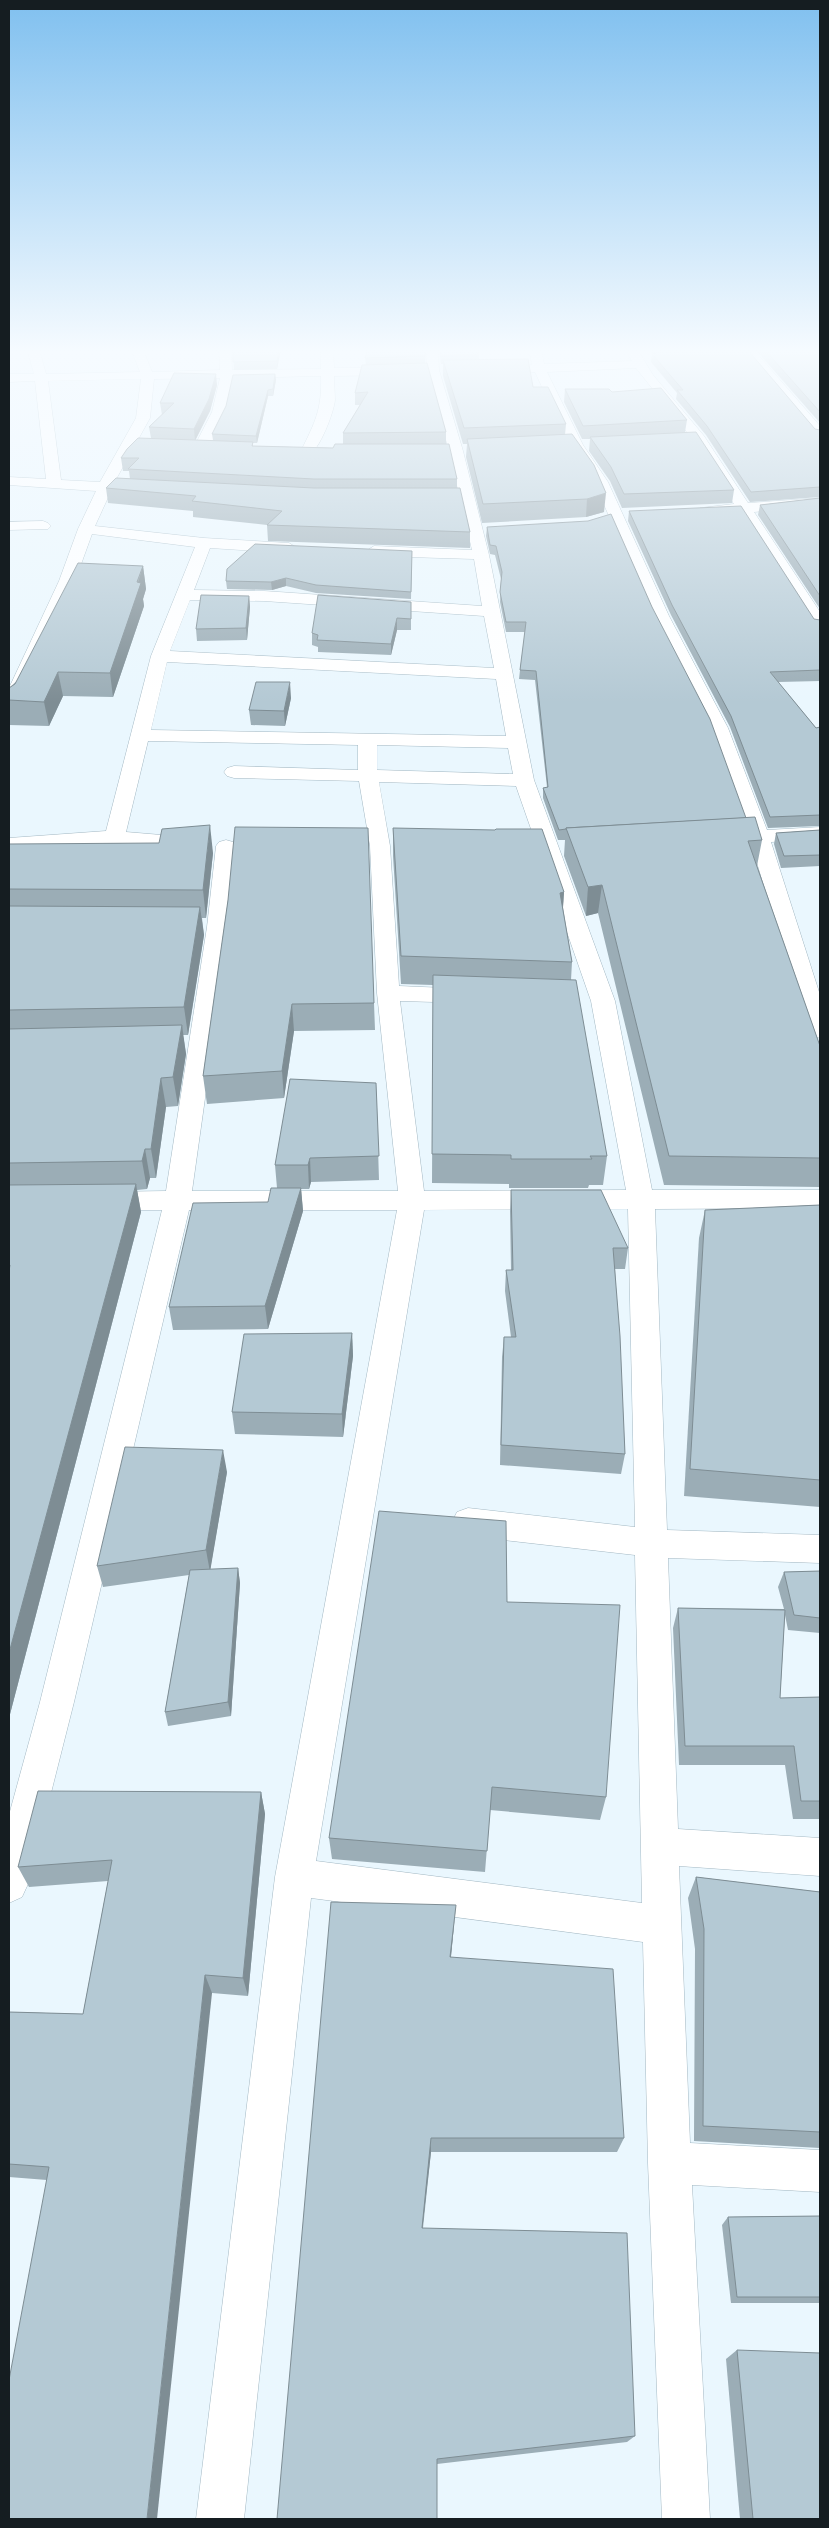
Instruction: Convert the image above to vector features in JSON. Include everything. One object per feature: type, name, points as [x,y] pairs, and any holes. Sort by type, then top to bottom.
[{"type":"street","points":[[52,467],[54,482]]},
{"type":"street","points":[[9,707],[67,581],[86,529],[115,467]]},
{"type":"street","points":[[463,467],[459,498],[475,530],[504,674],[515,742],[524,780],[549,848],[593,1001],[641,1200],[669,2163],[686,2519]]},
{"type":"street","points":[[591,467],[601,482],[609,517],[719,728],[759,837],[820,1031]]},
{"type":"street","points":[[718,467],[820,624]]},
{"type":"street","points":[[9,481],[54,482],[158,490]]},
{"type":"street","points":[[691,512],[820,502]]},
{"type":"street","points":[[609,517],[635,514]]},
{"type":"street","points":[[9,526],[43,526]]},
{"type":"street","points":[[86,529],[204,543],[307,548]]},
{"type":"street","points":[[475,530],[495,529]]},
{"type":"street","points":[[115,837],[160,656],[204,543]]},
{"type":"street","points":[[355,550],[480,556]]},
{"type":"street","points":[[803,596],[820,594]]},
{"type":"street","points":[[183,595],[264,596],[490,611]]},
{"type":"street","points":[[160,656],[504,674]]},
{"type":"street","points":[[140,735],[515,742]]},
{"type":"street","points":[[220,2519],[294,1877],[372,1511],[412,1200],[388,993],[381,846],[368,775],[367,738]]},
{"type":"street","points":[[234,772],[524,780]]},
{"type":"street","points":[[702,840],[820,833]]},
{"type":"street","points":[[9,844],[115,837],[235,846],[208,926],[191,1044],[178,1200],[58,1702],[9,1884]]},
{"type":"street","points":[[388,993],[486,996]]},
{"type":"street","points":[[78,1202],[178,1200],[820,1199]]},
{"type":"street","points":[[436,1518],[650,1544],[820,1549]]},
{"type":"street","points":[[659,1846],[820,1857]]},
{"type":"street","points":[[294,1877],[661,1924]]},
{"type":"street","points":[[669,2163],[820,2171]]},
{"type":"building","points":[[130,467],[454,467],[457,479],[314,479],[128,469]]},
{"type":"building","points":[[474,467],[595,467],[606,493],[587,499],[483,504]]},
{"type":"building","points":[[611,467],[719,467],[734,490],[624,494]]},
{"type":"building","points":[[734,467],[820,467],[820,487],[751,492]]},
{"type":"building","points":[[116,478],[314,488],[460,488],[470,532],[267,525],[282,511],[192,501],[196,496],[106,488]]},
{"type":"building","points":[[820,498],[820,596],[760,505]]},
{"type":"building","points":[[741,506],[814,619],[820,620],[820,670],[770,672],[816,728],[820,727],[820,815],[770,817],[731,716],[672,605],[629,511]]},
{"type":"building","points":[[611,514],[652,607],[710,719],[746,818],[566,828],[559,830],[543,788],[548,787],[536,671],[520,670],[526,622],[506,622],[500,592],[502,572],[496,546],[490,545],[487,527],[588,521]]},
{"type":"building","points":[[255,544],[412,551],[411,592],[316,585],[286,578],[271,582],[226,581],[227,569]]},
{"type":"building","points":[[78,563],[143,566],[137,582],[141,583],[110,673],[58,672],[44,702],[9,700],[9,688],[15,684]]},
{"type":"building","points":[[201,595],[249,596],[246,628],[196,629]]},
{"type":"building","points":[[318,595],[411,602],[411,619],[397,618],[391,644],[317,640],[318,635],[312,633]]},
{"type":"building","points":[[256,682],[290,682],[284,711],[249,710]]},
{"type":"building","points":[[755,817],[762,840],[748,841],[820,1046],[820,1158],[669,1156],[602,885],[588,887],[566,828]]},
{"type":"building","points":[[210,825],[203,890],[9,889],[9,844],[159,843],[162,829]]},
{"type":"building","points":[[235,827],[368,828],[374,1003],[292,1004],[282,1071],[203,1076],[228,900]]},
{"type":"building","points":[[393,828],[542,829],[564,892],[560,893],[572,962],[401,956]]},
{"type":"building","points":[[820,830],[820,855],[784,856],[776,833]]},
{"type":"building","points":[[9,906],[200,907],[184,1007],[9,1010]]},
{"type":"building","points":[[433,975],[576,980],[607,1156],[590,1156],[592,1159],[511,1159],[511,1155],[432,1154]]},
{"type":"building","points":[[182,1025],[173,1077],[161,1078],[151,1149],[145,1149],[142,1161],[9,1163],[9,1029]]},
{"type":"building","points":[[290,1079],[376,1083],[379,1156],[310,1158],[308,1165],[275,1165]]},
{"type":"building","points":[[136,1184],[9,1653],[9,1185]]},
{"type":"building","points":[[271,1188],[301,1188],[265,1306],[169,1307],[193,1203],[268,1202]]},
{"type":"building","points":[[511,1190],[601,1190],[628,1248],[613,1248],[620,1336],[625,1454],[501,1445],[504,1337],[516,1337],[506,1270],[513,1270]]},
{"type":"building","points":[[820,1205],[820,1480],[690,1469],[705,1210]]},
{"type":"building","points":[[352,1333],[342,1414],[232,1412],[244,1334]]},
{"type":"building","points":[[125,1447],[223,1450],[206,1550],[97,1566]]},
{"type":"building","points":[[379,1511],[506,1521],[507,1602],[620,1605],[606,1797],[492,1787],[487,1851],[329,1838]]},
{"type":"building","points":[[238,1568],[228,1702],[165,1712],[190,1570]]},
{"type":"building","points":[[820,1571],[820,1618],[794,1615],[784,1572]]},
{"type":"building","points":[[678,1608],[785,1610],[780,1698],[820,1697],[820,1801],[801,1801],[794,1746],[685,1746]]},
{"type":"building","points":[[38,1791],[261,1792],[243,1978],[205,1975],[147,2519],[9,2519],[9,2380],[49,2167],[9,2164],[9,2012],[83,2014],[112,1860],[18,1867]]},
{"type":"building","points":[[696,1877],[820,1892],[820,2132],[703,2126],[704,1929]]},
{"type":"building","points":[[331,1902],[456,1905],[450,1957],[613,1969],[624,2138],[431,2138],[422,2228],[627,2233],[635,2436],[437,2459],[437,2519],[277,2519]]},
{"type":"building","points":[[820,2216],[820,2297],[737,2297],[728,2217]]},
{"type":"building","points":[[737,2350],[820,2353],[820,2519],[753,2519]]}]
